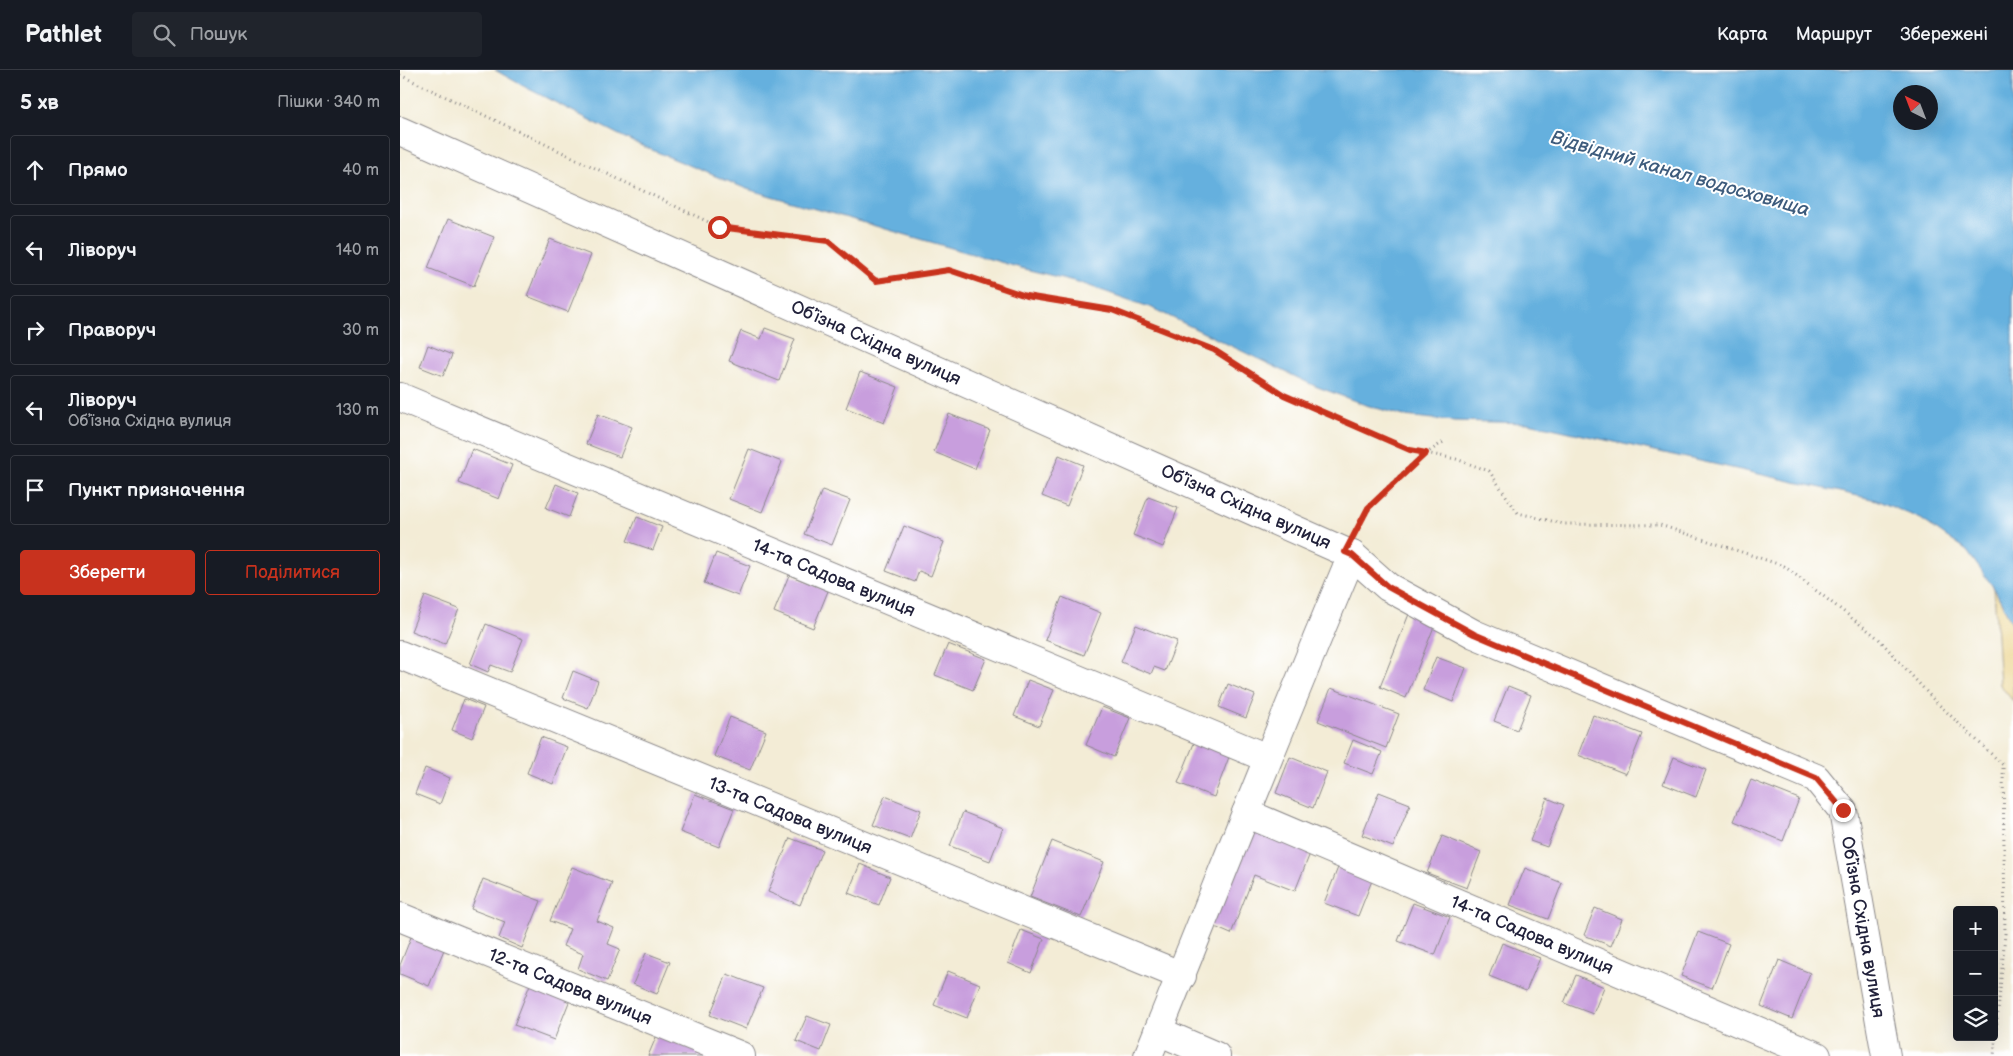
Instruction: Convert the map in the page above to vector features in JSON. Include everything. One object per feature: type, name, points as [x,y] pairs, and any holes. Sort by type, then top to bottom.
[{"type":"street","name":"Обʼїзна Східна вулиця","points":[[400,131],[1348,553],[1388,587],[1474,634],[1816,778],[1843,810],[1886,1056]]},
{"type":"street","name":"14-та Садова вулиця","points":[[400,397],[1267,758]]},
{"type":"street","points":[[1148,1056],[1182,976],[1348,553]]},
{"type":"street","name":"13-та Садова вулиця","points":[[400,655],[1182,976]]},
{"type":"street","name":"14-та Садова вулиця","points":[[1246,813],[1818,1056]]},
{"type":"street","name":"12-та Садова вулиця","points":[[400,917],[741,1056]]},
{"type":"street","points":[[1158,1031],[1216,1056]]},
{"type":"path","points":[[400,75],[719,227],[828,241],[876,281],[949,270],[1026,296],[1112,310],[1214,350],[1284,395],[1410,450],[1456,459],[1489,471],[1518,513],[1564,524],[1660,525],[1784,566],[1878,638],[1933,699],[2003,764],[2005,934],[1994,1056]]},
{"type":"path","points":[[1348,553],[1368,508],[1426,453],[1445,441]]},
{"type":"sand","points":[[1994,588],[2013,625],[2013,701],[2000,685]]},
{"type":"water","name":"Відвідний канал водосховища","points":[[495,70],[2013,70],[2013,625],[1994,588],[1967,551],[1921,519],[1876,500],[1529,423],[1454,421],[1404,416],[1366,405],[1315,386],[1152,308],[1078,282],[1021,268],[747,189],[635,143]]},
{"type":"building","points":[[448,219],[494,237],[474,286],[428,268]]},
{"type":"building","points":[[550,239],[591,255],[568,312],[527,296]]},
{"type":"building","points":[[765,328],[795,339],[779,381],[729,361],[741,331],[761,339]]},
{"type":"building","points":[[428,345],[452,355],[443,376],[420,367]]},
{"type":"building","points":[[860,372],[898,387],[884,423],[846,408]]},
{"type":"building","points":[[598,414],[632,427],[620,457],[586,444]]},
{"type":"building","points":[[949,414],[990,430],[975,469],[934,452]]},
{"type":"building","points":[[472,449],[512,465],[499,499],[459,483]]},
{"type":"building","points":[[749,449],[782,462],[762,512],[729,499]]},
{"type":"building","points":[[1059,455],[1083,465],[1067,506],[1042,496]]},
{"type":"building","points":[[556,484],[578,493],[569,517],[546,508]]},
{"type":"building","points":[[822,490],[850,500],[832,545],[804,534]]},
{"type":"building","points":[[1148,497],[1178,508],[1163,547],[1133,535]]},
{"type":"building","points":[[637,517],[662,527],[653,550],[627,541]]},
{"type":"building","points":[[904,526],[944,542],[931,576],[919,571],[915,582],[886,571]]},
{"type":"building","points":[[716,553],[750,566],[738,596],[704,583]]},
{"type":"building","points":[[789,575],[828,591],[813,628],[774,612]]},
{"type":"building","points":[[425,596],[459,609],[445,644],[411,631]]},
{"type":"building","points":[[1062,597],[1101,613],[1084,655],[1045,640]]},
{"type":"building","points":[[1411,609],[1437,619],[1406,698],[1380,687]]},
{"type":"building","points":[[486,624],[523,639],[510,672],[491,665],[488,672],[470,664]]},
{"type":"building","points":[[1136,625],[1177,641],[1165,671],[1154,667],[1151,674],[1121,662]]},
{"type":"building","points":[[948,644],[986,659],[973,690],[935,675]]},
{"type":"building","points":[[1436,657],[1466,668],[1453,702],[1423,690]]},
{"type":"building","points":[[573,671],[598,681],[588,708],[563,698]]},
{"type":"building","points":[[1028,680],[1054,690],[1039,726],[1014,716]]},
{"type":"building","points":[[1228,684],[1255,695],[1246,718],[1219,707]]},
{"type":"building","points":[[1508,686],[1531,695],[1517,730],[1494,721]]},
{"type":"building","points":[[1331,688],[1399,714],[1386,748],[1318,721]]},
{"type":"building","points":[[464,699],[484,707],[472,738],[452,730]]},
{"type":"building","points":[[1102,707],[1130,718],[1114,757],[1086,745]]},
{"type":"building","points":[[1593,715],[1642,734],[1626,774],[1578,755]]},
{"type":"building","points":[[730,717],[766,731],[750,770],[714,756]]},
{"type":"building","points":[[1197,736],[1232,749],[1214,797],[1178,783]]},
{"type":"building","points":[[541,737],[567,747],[553,784],[527,773]]},
{"type":"building","points":[[1353,740],[1382,752],[1373,774],[1344,763]]},
{"type":"building","points":[[1290,757],[1327,772],[1313,808],[1276,793]]},
{"type":"building","points":[[1674,757],[1706,770],[1696,797],[1663,784]]},
{"type":"building","points":[[425,768],[450,778],[440,804],[415,794]]},
{"type":"building","points":[[1751,780],[1799,799],[1783,841],[1734,821]]},
{"type":"building","points":[[1379,792],[1410,804],[1393,847],[1362,835]]},
{"type":"building","points":[[695,794],[734,809],[719,847],[680,832]]},
{"type":"building","points":[[885,796],[921,810],[910,839],[873,825]]},
{"type":"building","points":[[1547,798],[1564,805],[1547,847],[1530,841]]},
{"type":"building","points":[[963,812],[1003,828],[990,861],[950,846]]},
{"type":"building","points":[[1247,826],[1311,851],[1295,891],[1254,875],[1231,934],[1208,924]]},
{"type":"building","points":[[1442,836],[1481,852],[1467,888],[1427,873]]},
{"type":"building","points":[[790,838],[822,850],[800,905],[768,892]]},
{"type":"building","points":[[1052,841],[1104,862],[1081,917],[1030,897]]},
{"type":"building","points":[[860,864],[890,877],[879,905],[848,893]]},
{"type":"building","points":[[1339,865],[1373,878],[1358,916],[1324,903]]},
{"type":"building","points":[[572,867],[612,883],[597,921],[614,928],[608,944],[620,949],[607,981],[578,969],[583,954],[563,946],[570,929],[550,921]]},
{"type":"building","points":[[1525,868],[1562,883],[1548,919],[1510,905]]},
{"type":"building","points":[[483,879],[541,901],[522,948],[499,938],[505,922],[471,909]]},
{"type":"building","points":[[1413,903],[1450,917],[1435,955],[1398,941]]},
{"type":"building","points":[[1595,908],[1622,919],[1611,946],[1584,935]]},
{"type":"building","points":[[415,927],[448,940],[429,986],[400,974],[400,965]]},
{"type":"building","points":[[1021,930],[1044,939],[1031,973],[1008,963]]},
{"type":"building","points":[[1698,932],[1729,944],[1712,988],[1681,976]]},
{"type":"building","points":[[1502,943],[1540,958],[1526,991],[1489,976]]},
{"type":"building","points":[[646,953],[670,962],[657,994],[633,984]]},
{"type":"building","points":[[1779,960],[1810,973],[1792,1019],[1761,1006]]},
{"type":"building","points":[[948,971],[980,984],[967,1018],[934,1005]]},
{"type":"building","points":[[727,974],[763,988],[746,1029],[710,1015]]},
{"type":"building","points":[[1576,975],[1604,987],[1593,1014],[1564,1003]]},
{"type":"building","points":[[531,982],[571,997],[554,1040],[514,1025]]},
{"type":"building","points":[[807,1016],[831,1025],[821,1051],[796,1041]]},
{"type":"building","points":[[657,1035],[710,1056],[648,1056]]},
{"type":"route","points":[[719,227],[828,241],[876,281],[949,270],[1026,296],[1112,310],[1214,350],[1284,395],[1410,450],[1426,453],[1368,508],[1345,552],[1352,555],[1388,587],[1474,634],[1816,778],[1843,810]]}]
